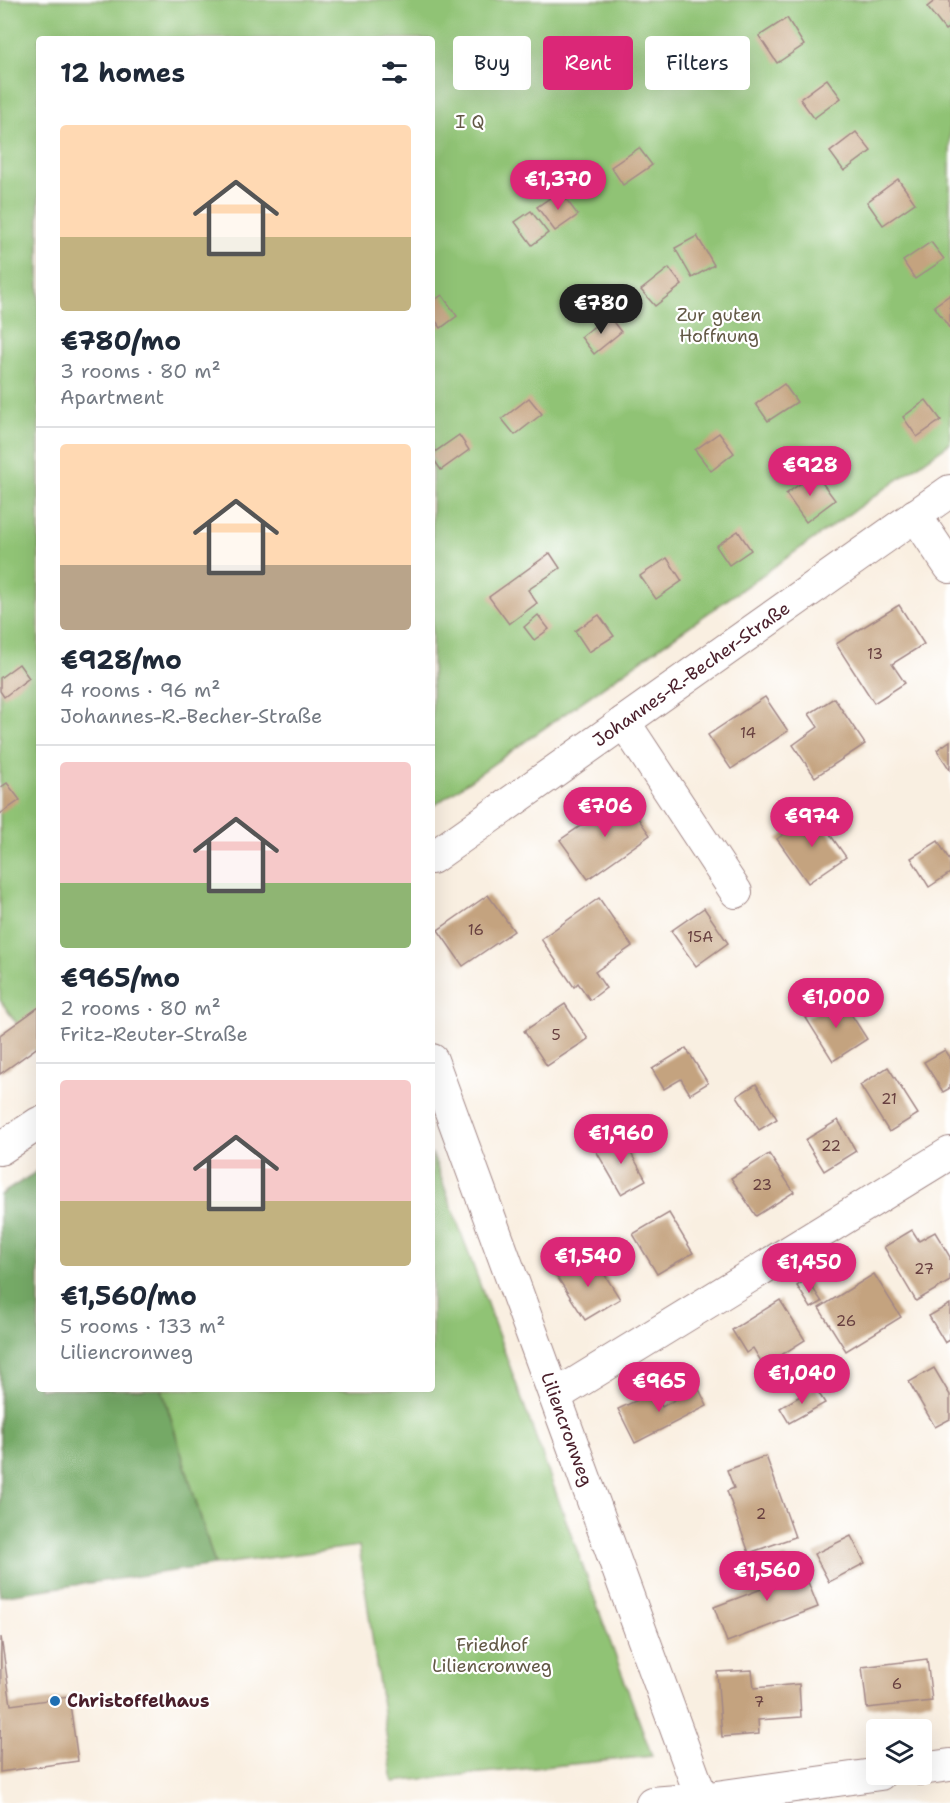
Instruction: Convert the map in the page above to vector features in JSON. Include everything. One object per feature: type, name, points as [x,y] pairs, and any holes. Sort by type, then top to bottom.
[{"type":"street","name":"Johannes-R.-Becher-Straße","points":[[435,856],[950,490]]},
{"type":"street","points":[[915,515],[950,567]]},
{"type":"street","points":[[624,722],[736,892]]},
{"type":"street","name":"Liliencronweg","points":[[435,1068],[702,1799]]},
{"type":"street","points":[[0,1149],[36,1125]]},
{"type":"street","points":[[555,1396],[950,1153]]},
{"type":"street","points":[[932,1767],[950,1765]]},
{"type":"street","points":[[652,1803],[702,1799],[866,1776]]},
{"type":"green space","name":"Zur guten Hoffnung","points":[[0,0],[950,0],[950,443],[435,805],[435,36],[36,36],[36,1051],[0,1000]]},
{"type":"green space","name":"Friedhof Liliencronweg","points":[[435,1161],[652,1756],[393,1782],[359,1546],[215,1565],[163,1392],[435,1392]]},
{"type":"green space","points":[[36,1172],[36,1392],[163,1392],[215,1565],[0,1596],[0,1195]]},
{"type":"building","points":[[936,0],[950,0],[950,27],[945,30],[927,7]]},
{"type":"building","points":[[787,18],[804,45],[777,63],[759,36]]},
{"type":"building","points":[[827,79],[841,98],[814,118],[800,99]]},
{"type":"building","points":[[856,132],[871,151],[844,171],[830,152]]},
{"type":"building","points":[[639,148],[652,165],[623,185],[611,167]]},
{"type":"building","points":[[898,179],[915,203],[883,225],[867,202]]},
{"type":"building","points":[[560,191],[578,215],[555,231],[537,207]]},
{"type":"building","points":[[531,211],[548,233],[532,245],[515,222]]},
{"type":"building","points":[[697,236],[714,265],[692,278],[675,248]]},
{"type":"building","points":[[931,242],[944,259],[915,279],[903,261]]},
{"type":"building","points":[[669,268],[682,285],[655,306],[641,290]]},
{"type":"building","points":[[442,295],[457,316],[441,328],[435,320],[435,300]]},
{"type":"building","points":[[950,295],[950,329],[934,306]]},
{"type":"building","points":[[608,315],[621,332],[594,354],[581,337]]},
{"type":"building","points":[[784,384],[797,402],[768,421],[756,404]]},
{"type":"building","points":[[529,398],[542,414],[515,435],[502,419]]},
{"type":"building","points":[[926,400],[941,420],[917,437],[903,417]]},
{"type":"building","points":[[719,433],[734,453],[711,471],[695,450]]},
{"type":"building","points":[[459,435],[469,450],[441,470],[435,461],[435,452]]},
{"type":"building","points":[[815,473],[835,500],[806,522],[786,494]]},
{"type":"building","points":[[738,531],[751,550],[729,565],[716,546]]},
{"type":"building","points":[[550,553],[560,568],[528,590],[537,603],[509,624],[489,597]]},
{"type":"building","points":[[667,558],[682,581],[656,599],[640,576]]},
{"type":"building","points":[[899,605],[924,644],[892,664],[905,683],[874,703],[836,644]]},
{"type":"building","points":[[538,615],[549,629],[534,640],[524,627]]},
{"type":"building","points":[[599,615],[614,636],[589,652],[575,631]]},
{"type":"building","points":[[19,664],[29,678],[4,697],[0,691],[0,678]]},
{"type":"building","points":[[765,697],[788,731],[731,769],[708,735]]},
{"type":"building","points":[[834,698],[865,744],[815,777],[793,745],[818,727],[809,714]]},
{"type":"building","points":[[950,741],[950,770],[937,750]]},
{"type":"building","points":[[7,783],[20,800],[0,814],[0,788]]},
{"type":"building","points":[[623,797],[650,835],[588,879],[560,840]]},
{"type":"building","points":[[815,813],[846,857],[808,883],[777,839]]},
{"type":"building","points":[[938,841],[950,861],[950,873],[929,887],[911,858]]},
{"type":"building","points":[[488,895],[514,931],[463,966],[438,930]]},
{"type":"building","points":[[599,898],[632,946],[595,972],[606,988],[590,1000],[578,983],[574,987],[541,939]]},
{"type":"building","points":[[704,908],[728,943],[696,966],[671,931]]},
{"type":"building","points":[[840,997],[867,1039],[833,1061],[806,1018]]},
{"type":"building","points":[[565,1004],[588,1039],[547,1066],[524,1031]]},
{"type":"building","points":[[36,1009],[36,1048],[0,1074],[0,1035]]},
{"type":"building","points":[[686,1048],[708,1083],[690,1094],[681,1079],[664,1089],[652,1069]]},
{"type":"building","points":[[945,1050],[950,1057],[950,1088],[943,1092],[924,1062]]},
{"type":"building","points":[[888,1067],[918,1114],[889,1132],[860,1085]]},
{"type":"building","points":[[756,1084],[777,1119],[759,1130],[737,1096]]},
{"type":"building","points":[[838,1120],[856,1151],[824,1171],[805,1140]]},
{"type":"building","points":[[612,1139],[615,1143],[623,1139],[646,1180],[621,1194],[595,1149]]},
{"type":"building","points":[[769,1154],[794,1192],[756,1216],[731,1178]]},
{"type":"building","points":[[669,1213],[693,1253],[657,1274],[633,1234]]},
{"type":"building","points":[[912,1230],[919,1241],[935,1232],[950,1257],[950,1281],[916,1301],[884,1247]]},
{"type":"building","points":[[582,1258],[589,1270],[598,1264],[620,1299],[585,1320],[556,1275]]},
{"type":"building","points":[[874,1274],[901,1317],[846,1351],[819,1308]]},
{"type":"building","points":[[807,1279],[822,1302],[811,1308],[797,1286]]},
{"type":"building","points":[[780,1300],[805,1340],[764,1366],[753,1348],[746,1353],[732,1330]]},
{"type":"building","points":[[950,1304],[950,1340],[945,1343],[929,1316]]},
{"type":"building","points":[[934,1368],[950,1395],[950,1419],[935,1427],[909,1382]]},
{"type":"building","points":[[698,1387],[707,1406],[635,1443],[618,1409],[655,1392],[662,1407]]},
{"type":"building","points":[[815,1387],[825,1403],[789,1423],[780,1408]]},
{"type":"building","points":[[766,1456],[795,1537],[749,1553],[727,1491],[734,1488],[727,1470]]},
{"type":"building","points":[[851,1536],[865,1563],[829,1582],[814,1554]]},
{"type":"building","points":[[786,1557],[794,1576],[804,1572],[818,1607],[727,1642],[714,1607],[764,1588],[757,1569]]},
{"type":"building","name":"Christoffelhaus","points":[[1,1637],[11,1705],[69,1697],[78,1761],[0,1772]]},
{"type":"building","points":[[927,1659],[932,1701],[867,1708],[862,1667]]},
{"type":"building","points":[[752,1670],[754,1688],[799,1684],[801,1717],[758,1720],[759,1734],[722,1737],[717,1672]]},
{"type":"place","name":"Christoffelhaus","points":[[55,1701]]},
{"type":"park label","name":"I Q","points":[[470,122]]}]
